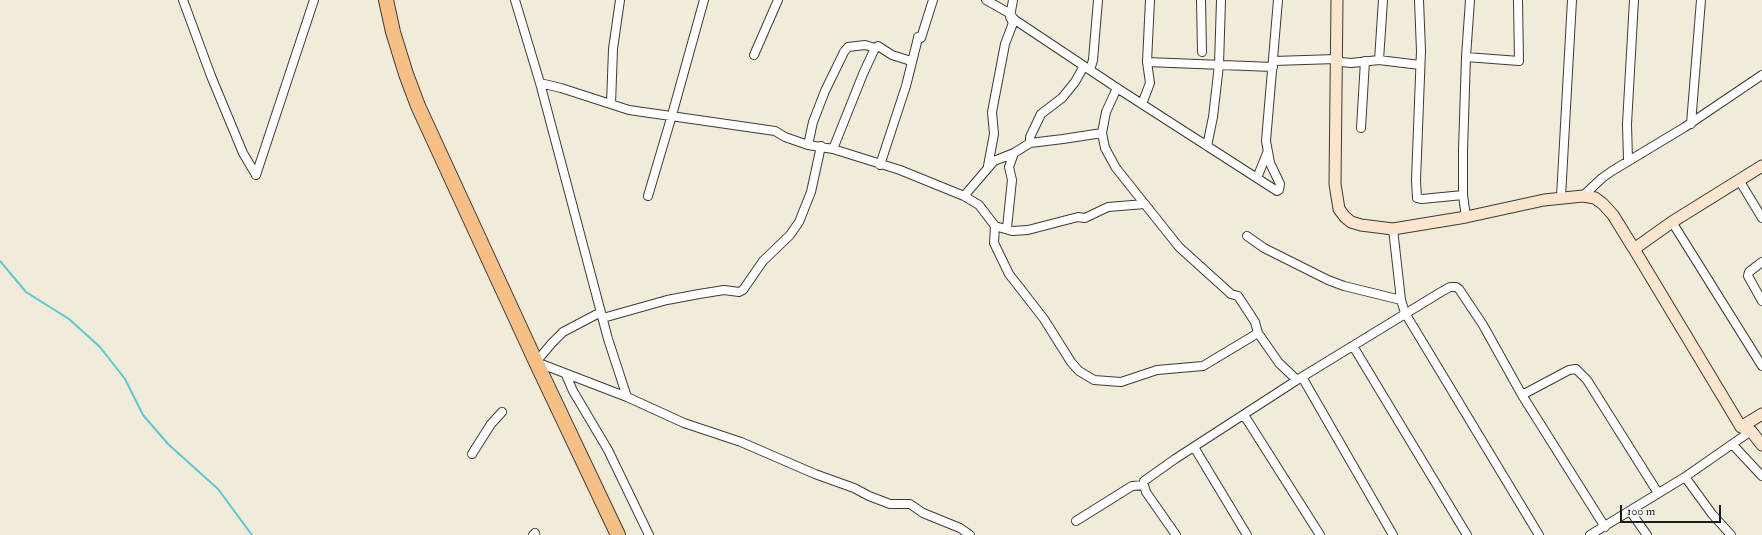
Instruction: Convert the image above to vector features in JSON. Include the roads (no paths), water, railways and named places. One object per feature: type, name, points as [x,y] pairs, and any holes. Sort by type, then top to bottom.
[{"type":"highway","points":[[386,0],[395,39],[418,106],[536,362],[618,535]]},
{"type":"street","points":[[183,0],[211,76],[243,153],[256,175],[314,0]]},
{"type":"street","points":[[514,0],[540,83],[608,339],[627,397]]},
{"type":"street","points":[[611,104],[613,49],[620,0]]},
{"type":"street","points":[[648,196],[704,0]]},
{"type":"street","points":[[754,55],[778,0]]},
{"type":"street","points":[[880,165],[906,86],[918,37],[920,38],[933,0]]},
{"type":"street","points":[[986,0],[1117,88],[1275,190],[1279,190],[1281,187],[1270,163],[1266,141],[1278,0]]},
{"type":"street","points":[[988,166],[994,134],[992,112],[1006,44],[1014,23],[1010,15],[1013,0]]},
{"type":"street","points":[[1030,142],[1030,137],[1041,114],[1062,98],[1093,60],[1098,0]]},
{"type":"street","points":[[1142,104],[1150,84],[1147,62],[1150,0]]},
{"type":"street","points":[[1201,0],[1202,52]]},
{"type":"street","points":[[1207,146],[1213,117],[1219,65],[1221,0]]},
{"type":"street","points":[[1337,0],[1336,184],[1340,209],[1344,217],[1351,222],[1361,225],[1393,228],[1466,217],[1561,197],[1583,196],[1595,198],[1604,204],[1614,215],[1746,429],[1762,445]]},
{"type":"street","points":[[1379,60],[1383,0]]},
{"type":"street","points":[[1420,0],[1417,198],[1422,199],[1463,195]]},
{"type":"street","points":[[1466,217],[1463,195],[1463,150],[1466,57],[1470,0]]},
{"type":"street","points":[[1466,57],[1519,62],[1518,0]]},
{"type":"street","points":[[1561,197],[1572,0]]},
{"type":"street","points":[[1628,160],[1627,124],[1634,0]]},
{"type":"street","points":[[1690,124],[1701,0]]},
{"type":"street","points":[[808,145],[813,122],[844,52],[848,47],[865,45],[875,48],[878,46],[892,55],[911,61]]},
{"type":"street","points":[[833,149],[875,48]]},
{"type":"street","points":[[1147,62],[1219,65],[1273,64],[1336,59],[1341,62],[1351,63],[1379,60],[1420,65]]},
{"type":"street","points":[[1361,128],[1365,61]]},
{"type":"street","points":[[1583,196],[1602,178],[1628,160],[1690,124],[1762,75]]},
{"type":"street","points":[[540,83],[561,88],[629,110],[724,125],[775,131],[784,137],[808,145],[833,149],[926,180],[964,196],[979,205],[995,226],[994,243],[1009,274],[1044,319],[1071,362],[1079,371],[1094,380],[1121,382],[1157,370],[1203,366],[1258,333]]},
{"type":"street","points":[[1117,88],[1106,112],[1102,133],[1105,148],[1116,168],[1179,247],[1231,294],[1238,296],[1252,317],[1258,333],[1280,363],[1299,379],[1393,535]]},
{"type":"street","points":[[964,196],[988,166],[994,161],[1014,153],[1030,142],[1102,133]]},
{"type":"street","points":[[821,146],[811,192],[799,222],[790,235],[763,261],[743,290],[739,292],[724,290],[699,294],[602,315],[562,332],[536,362],[566,375],[627,397],[684,423],[741,442],[815,474],[854,488],[883,502],[897,506],[910,504],[923,513],[960,528],[970,535]]},
{"type":"street","points":[[1007,228],[1012,180],[1009,167],[1014,153]]},
{"type":"street","points":[[1257,178],[1267,153]]},
{"type":"street","points":[[1634,249],[1672,222],[1762,166]]},
{"type":"street","points":[[1739,180],[1762,218]]},
{"type":"street","points":[[995,226],[1007,228],[1012,231],[1028,230],[1078,217],[1085,218],[1108,207],[1145,204]]},
{"type":"street","points":[[1672,222],[1762,366]]},
{"type":"street","points":[[1393,228],[1401,300],[1405,313],[1539,535]]},
{"type":"street","points":[[1247,236],[1264,248],[1328,280],[1344,286],[1401,300]]},
{"type":"street","points":[[1762,262],[1749,272],[1748,276],[1762,301]]},
{"type":"street","points":[[1176,535],[1162,516],[1144,485],[1144,481],[1299,379],[1405,313],[1450,287],[1456,287],[1460,290],[1483,325],[1522,395],[1605,527]]},
{"type":"street","points":[[1353,346],[1467,535]]},
{"type":"street","points":[[1522,395],[1569,370],[1576,369],[1586,380],[1658,494]]},
{"type":"street","points":[[566,375],[573,391],[608,450],[649,535]]},
{"type":"street","points":[[472,454],[491,424],[502,412]]},
{"type":"street","points":[[1590,535],[1686,477],[1733,445],[1746,429],[1762,414]]},
{"type":"street","points":[[1244,415],[1320,535]]},
{"type":"street","points":[[1733,445],[1762,476]]},
{"type":"street","points":[[1194,447],[1247,535]]},
{"type":"street","points":[[1686,477],[1708,508],[1731,535]]},
{"type":"street","points":[[1076,521],[1132,486],[1144,485]]},
{"type":"street","points":[[1630,511],[1647,535]]},
{"type":"waterway","points":[[0,261],[26,292],[69,319],[100,347],[125,379],[143,415],[168,444],[218,489],[252,535]]}]
